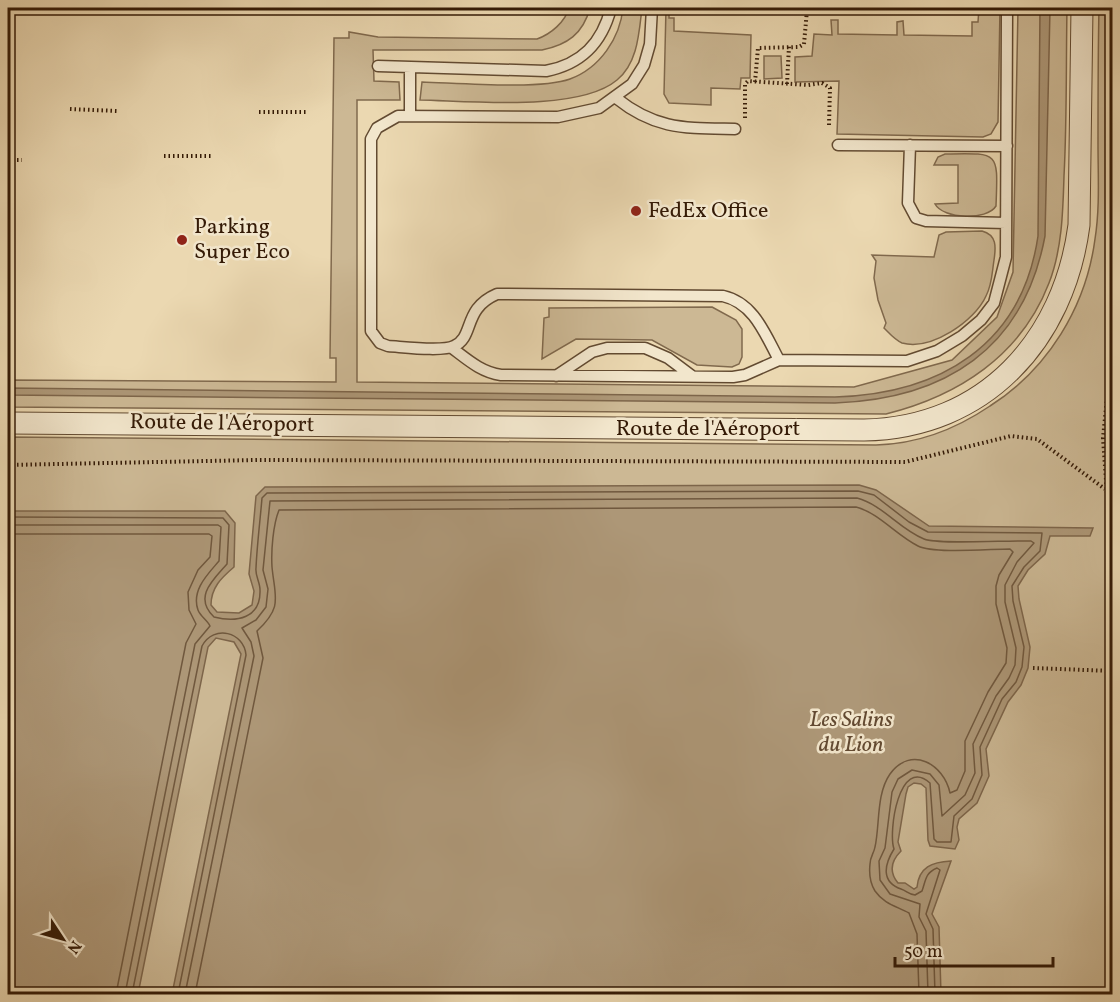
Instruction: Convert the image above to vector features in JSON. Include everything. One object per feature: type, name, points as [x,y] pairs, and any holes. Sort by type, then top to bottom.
[{"type":"street","name":"Route de l'Aéroport","points":[[8,423],[864,430],[912,426],[941,416],[988,390],[1024,357],[1054,315],[1066,288],[1075,260],[1079,225],[1082,8]]},
{"type":"lane","points":[[378,66],[546,71],[557,69],[568,65],[591,49],[607,23],[611,8]]},
{"type":"lane","points":[[652,8],[650,44],[644,65],[632,84],[616,98],[599,108],[558,117],[410,116],[387,120],[377,128],[371,139],[371,331],[380,343],[388,346],[452,348],[489,373],[555,376],[745,375],[779,360],[907,361],[937,351],[962,336],[981,320],[994,303],[1006,257],[1007,8]]},
{"type":"lane","points":[[410,68],[410,116]]},
{"type":"lane","points":[[616,98],[634,112],[672,128],[735,129]]},
{"type":"lane","points":[[838,145],[1007,146]]},
{"type":"lane","points":[[910,145],[908,202],[916,218],[926,221],[1006,224]]},
{"type":"lane","points":[[452,348],[464,339],[475,309],[483,301],[497,294],[723,296],[734,298],[754,315],[779,360]]},
{"type":"lane","points":[[555,376],[591,352],[607,348],[645,348],[668,358],[693,376]]},
{"type":"path","points":[[755,82],[758,48],[804,44],[807,10]]},
{"type":"path","points":[[787,84],[789,46]]},
{"type":"path","points":[[745,123],[745,84],[748,81],[826,84],[830,88],[829,125]]},
{"type":"path","points":[[70,109],[117,111]]},
{"type":"path","points":[[259,112],[307,112]]},
{"type":"path","points":[[164,156],[212,156]]},
{"type":"path","points":[[8,160],[22,160]]},
{"type":"path","points":[[1113,348],[1103,438],[1110,536],[1113,633]]},
{"type":"path","points":[[8,465],[257,460],[905,462],[1011,436],[1037,440],[1105,489]]},
{"type":"path","points":[[1034,668],[1113,671]]},
{"type":"green space","points":[[569,8],[590,8],[583,25],[573,37],[559,45],[542,50],[373,50],[374,81],[399,82],[400,100],[357,100],[357,382],[854,387],[952,360],[997,317],[1013,272],[1018,8],[1067,8],[1065,155],[1059,244],[1049,283],[1037,309],[1022,332],[1004,352],[962,384],[913,406],[886,414],[8,407],[8,380],[336,382],[336,358],[330,358],[334,38],[349,38],[349,32],[378,37],[537,39],[557,27]]},
{"type":"green space","points":[[623,8],[642,8],[636,47],[624,73],[600,90],[551,101],[494,103],[420,100],[422,82],[519,85],[570,79],[591,67],[607,51],[618,30]]},
{"type":"green space","points":[[666,8],[669,8],[669,18],[674,18],[674,31],[751,35],[750,78],[741,78],[740,89],[711,88],[711,105],[669,103],[664,94]]},
{"type":"green space","points":[[979,8],[1000,8],[998,122],[991,134],[983,137],[837,134],[839,81],[795,82],[795,57],[812,56],[814,34],[832,35],[831,20],[838,20],[838,34],[897,35],[897,22],[903,21],[904,35],[972,36],[972,22],[978,22]]},
{"type":"green space","name":"Les Salins du Lion","points":[[1099,8],[1112,8],[1112,994],[8,994],[8,437],[876,445],[907,442],[936,434],[964,422],[990,406],[1030,374],[1061,334],[1083,289],[1090,264],[1098,215]]},
{"type":"green space","points":[[764,56],[781,56],[782,78],[764,79]]},
{"type":"green space","points":[[945,154],[976,154],[992,159],[997,175],[997,188],[996,206],[991,211],[975,216],[955,215],[947,213],[935,204],[958,203],[958,165],[934,165],[938,157]]},
{"type":"green space","points":[[982,231],[993,239],[995,251],[990,288],[980,306],[951,332],[926,343],[902,343],[895,339],[884,328],[886,323],[878,300],[874,278],[876,261],[872,255],[934,257],[939,235],[946,232]]},
{"type":"green space","points":[[712,307],[736,320],[742,329],[742,357],[739,364],[732,367],[697,365],[652,340],[576,339],[542,359],[544,318],[549,317],[549,308]]},
{"type":"water","points":[[1040,8],[1050,9],[1045,236],[1034,275],[1019,309],[998,337],[973,360],[944,378],[911,391],[875,399],[835,403],[8,395],[8,388],[835,397],[873,394],[908,386],[941,374],[969,357],[994,334],[1014,307],[1029,274],[1038,236]]},
{"type":"water","name":"Les Salins du Lion","points":[[859,485],[876,490],[929,526],[1093,528],[1090,536],[1050,536],[1045,554],[1028,570],[1018,586],[1030,647],[1028,668],[1021,685],[1008,702],[986,749],[989,776],[977,803],[959,819],[957,827],[959,840],[955,849],[930,846],[926,788],[914,783],[908,787],[898,842],[901,851],[892,867],[895,879],[898,883],[905,883],[914,889],[924,870],[932,864],[951,861],[932,914],[939,927],[941,994],[172,994],[241,654],[234,642],[216,638],[208,647],[138,994],[8,994],[8,511],[225,511],[235,523],[234,567],[218,584],[211,599],[211,605],[217,612],[239,613],[252,605],[254,591],[249,574],[256,496],[265,487]]},
{"type":"place","name":"FedEx Office","points":[[636,211]]},
{"type":"place","name":"Parking Super Eco","points":[[182,240]]}]
